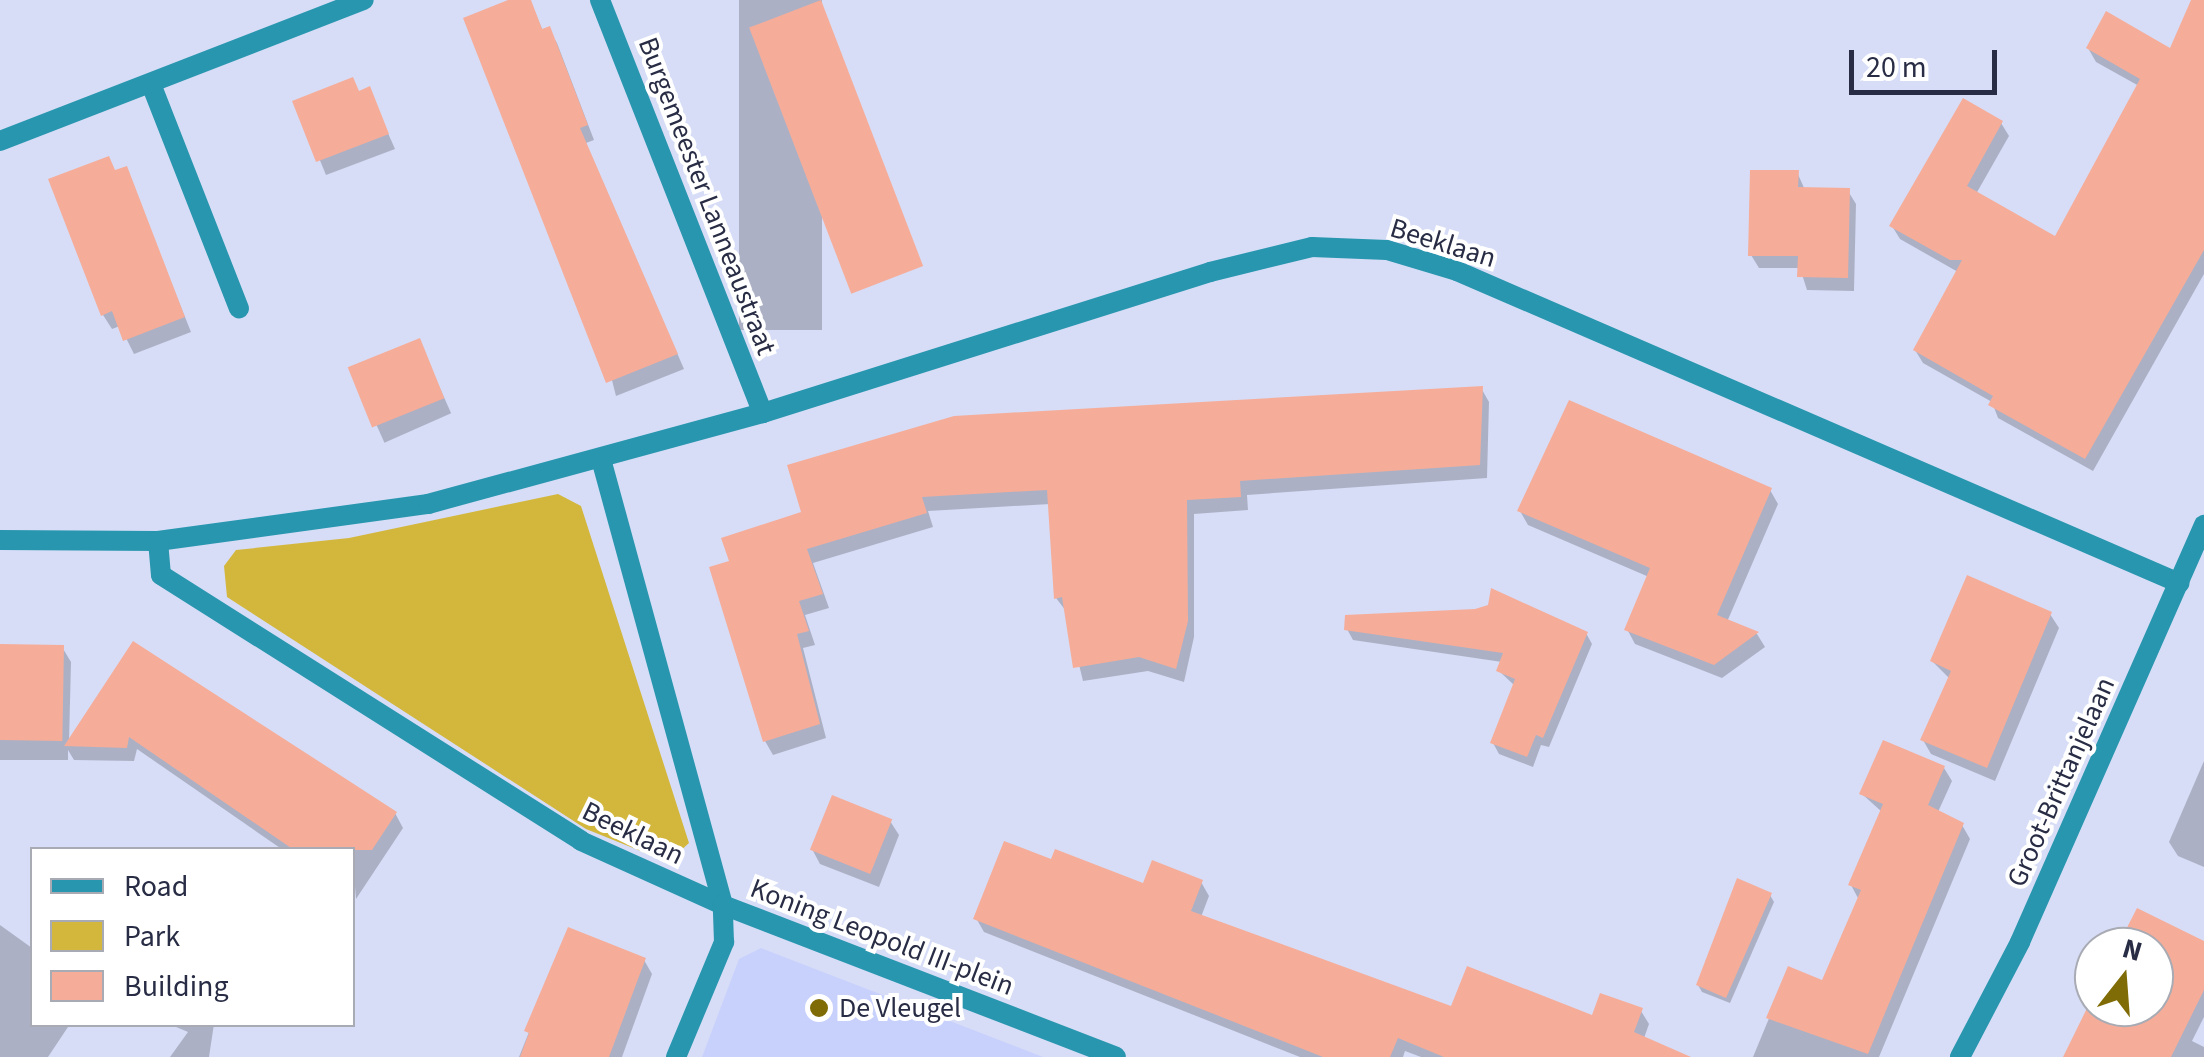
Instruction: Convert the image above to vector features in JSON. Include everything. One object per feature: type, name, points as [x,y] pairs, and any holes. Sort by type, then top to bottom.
[{"type":"street","points":[[0,141],[364,0]]},
{"type":"street","name":"Burgemeester Lanneaustraat","points":[[600,0],[763,413]]},
{"type":"street","points":[[151,84],[239,308]]},
{"type":"street","name":"Beeklaan","points":[[0,540],[158,540],[428,504],[763,413],[1210,272],[1312,247],[1387,250],[1457,271],[1763,399],[2179,583]]},
{"type":"street","name":"Beeklaan","points":[[600,458],[722,905]]},
{"type":"street","name":"Groot-Brittanjelaan","points":[[1960,1057],[2020,942],[2204,525]]},
{"type":"street","name":"Beeklaan","points":[[158,540],[161,576],[581,841],[722,905]]},
{"type":"street","name":"Koning Leopold III-plein","points":[[676,1057],[724,942],[722,905],[1116,1057]]},
{"type":"shaded area","name":"De Vleugel","points":[[761,948],[1043,1057],[702,1057],[739,959]]},
{"type":"green space","points":[[558,494],[581,506],[689,843],[668,862],[586,829],[227,597],[224,566],[236,550],[349,538]]},
{"type":"building","points":[[508,0],[531,0],[542,29],[550,26],[588,125],[580,128],[678,354],[606,383],[463,18]]},
{"type":"building","points":[[821,0],[923,266],[851,294],[749,28]]},
{"type":"building","points":[[2191,0],[2204,0],[2204,250],[2085,459],[1988,405],[1993,396],[1913,350],[1962,260],[1950,260],[1889,226],[1963,98],[2003,121],[1967,186],[2055,236],[2140,79],[2086,48],[2106,11],[2170,48]]},
{"type":"building","points":[[353,77],[359,91],[370,86],[389,134],[316,162],[292,101]]},
{"type":"building","points":[[109,156],[115,170],[127,166],[185,317],[123,341],[112,311],[101,316],[48,179]]},
{"type":"building","points":[[1750,170],[1799,170],[1798,187],[1850,188],[1848,278],[1797,277],[1798,256],[1748,256]]},
{"type":"building","points":[[420,338],[444,398],[372,427],[348,367]]},
{"type":"building","points":[[1483,386],[1480,465],[1240,481],[1241,497],[1187,500],[1188,621],[1176,669],[1139,657],[1073,668],[1062,597],[1054,599],[1047,490],[922,497],[927,513],[807,549],[823,594],[799,601],[809,631],[797,634],[820,724],[763,742],[709,567],[729,561],[721,538],[801,512],[787,465],[954,416]]},
{"type":"building","points":[[1569,400],[1772,488],[1717,615],[1759,632],[1714,665],[1624,630],[1650,568],[1517,511]]},
{"type":"building","points":[[1967,575],[2052,612],[1987,768],[1920,740],[1951,671],[1930,661]]},
{"type":"building","points":[[1491,588],[1588,632],[1543,738],[1536,735],[1527,757],[1490,743],[1515,679],[1496,671],[1503,653],[1344,630],[1345,615],[1475,609],[1488,605]]},
{"type":"building","points":[[133,641],[397,812],[372,850],[290,847],[129,737],[127,748],[64,746]]},
{"type":"building","points":[[0,644],[64,645],[62,741],[0,740]]},
{"type":"building","points":[[1883,740],[1945,766],[1928,805],[1964,823],[1868,1054],[1766,1018],[1788,966],[1822,980],[1861,890],[1848,885],[1883,804],[1859,794]]},
{"type":"building","points":[[832,795],[892,819],[870,874],[810,850]]},
{"type":"building","points":[[1004,841],[1051,859],[1055,849],[1143,883],[1152,860],[1203,880],[1191,911],[1451,1006],[1467,966],[1592,1015],[1600,993],[1643,1008],[1634,1032],[1691,1057],[1444,1057],[1398,1038],[1390,1057],[1323,1057],[973,919]]},
{"type":"building","points":[[1737,878],[1772,893],[1726,998],[1696,985]]},
{"type":"building","points":[[2137,908],[2204,941],[2204,990],[2171,1057],[2063,1057],[2078,1027],[2174,1027],[2174,927],[2127,927]]},
{"type":"building","points":[[568,927],[646,958],[609,1057],[520,1057],[529,1033],[524,1031]]},
{"type":"place","name":"De Vleugel","points":[[819,1008]]}]
